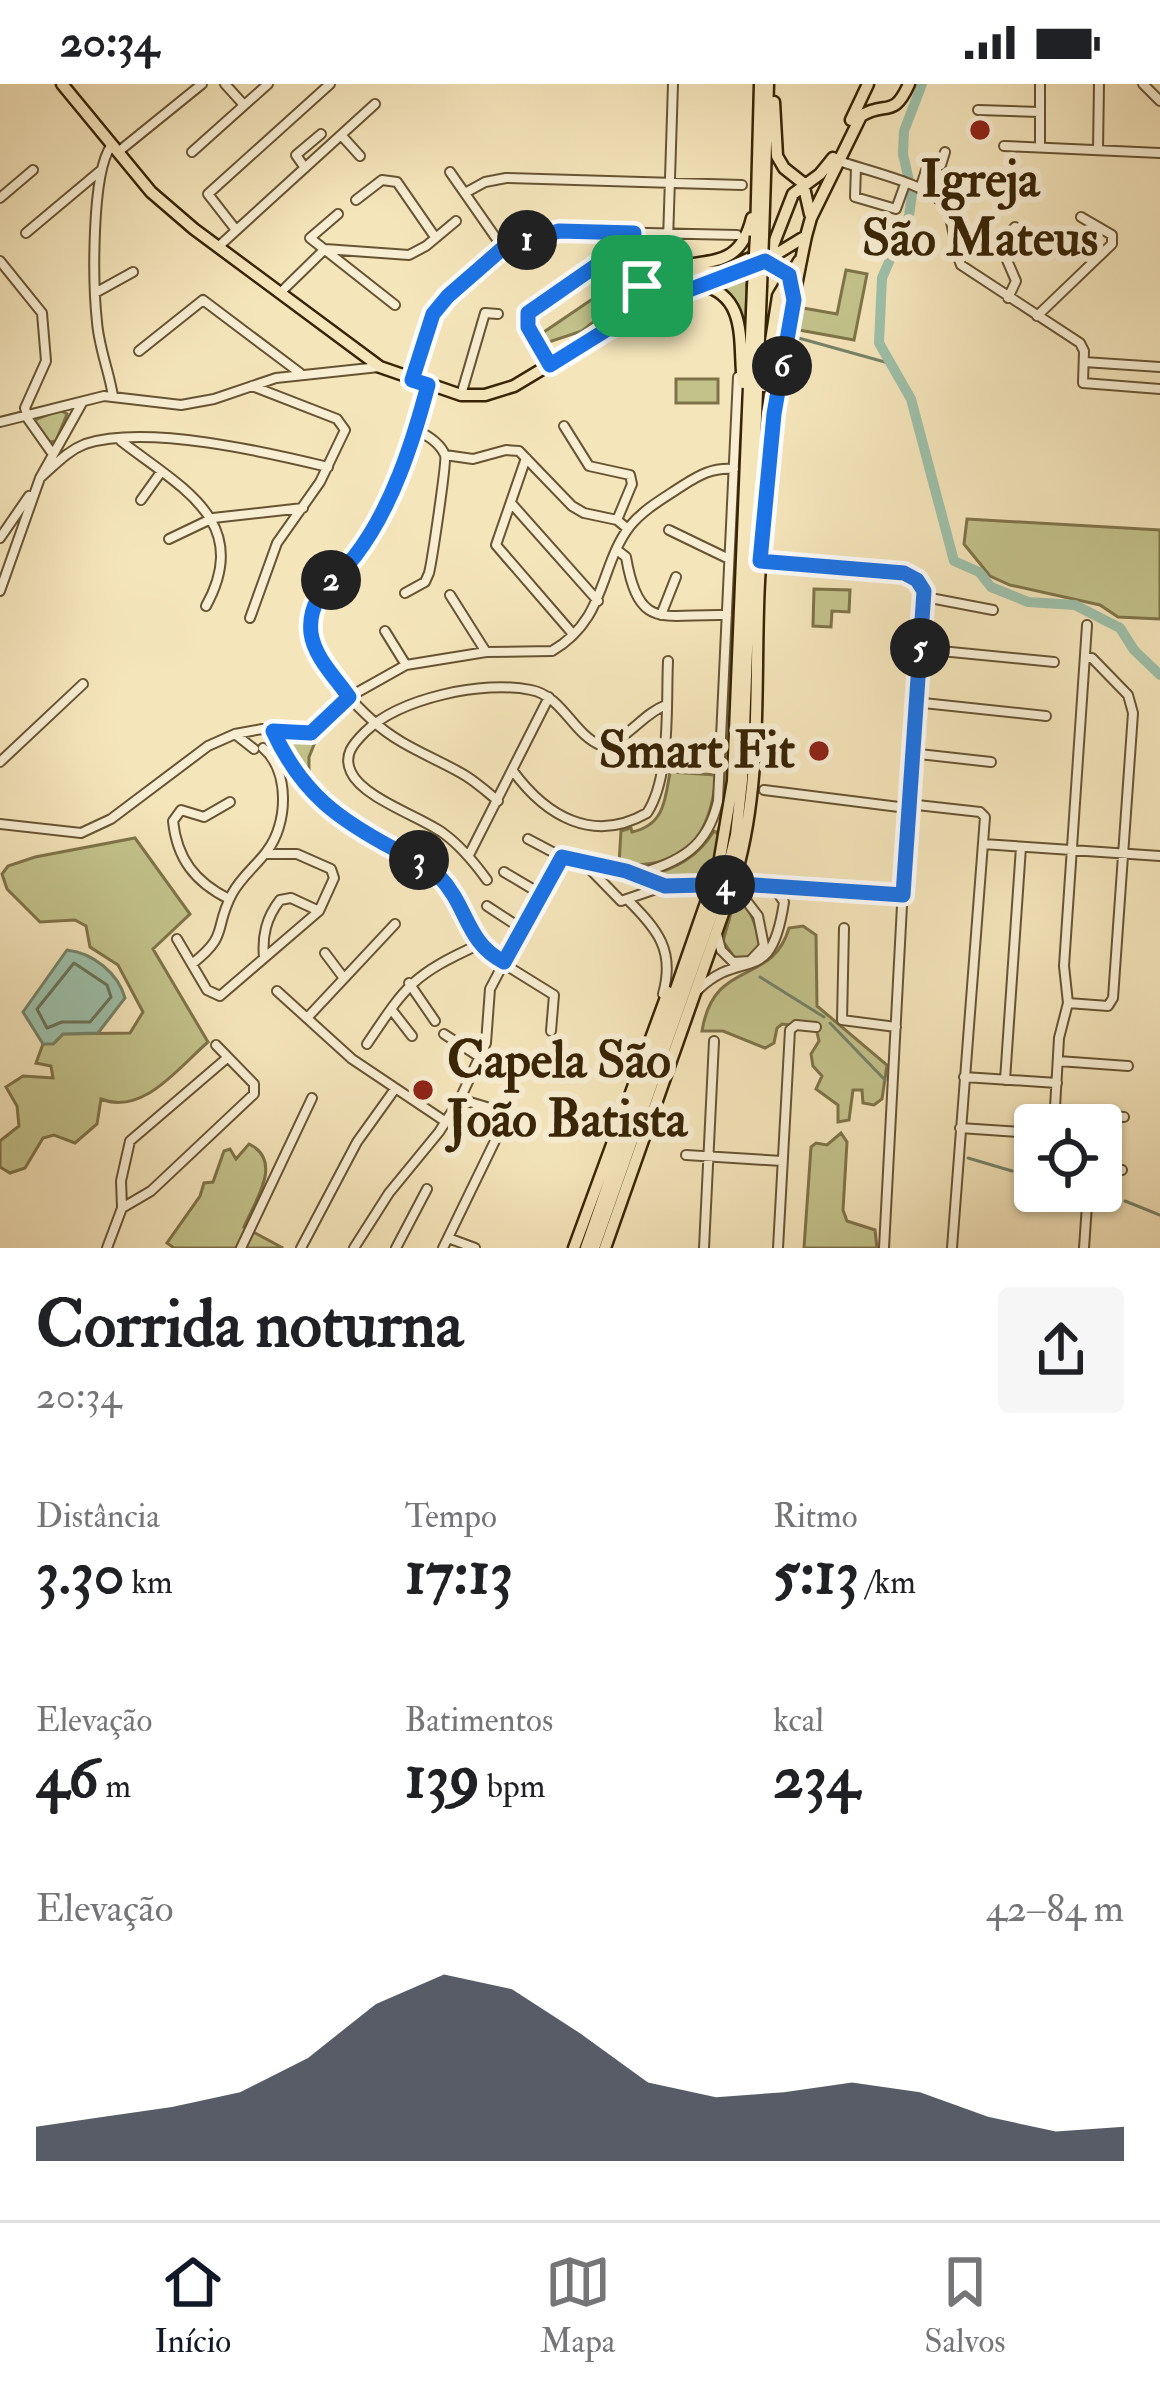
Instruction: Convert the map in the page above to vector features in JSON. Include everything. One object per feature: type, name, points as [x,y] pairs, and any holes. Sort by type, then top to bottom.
[{"type":"main road","points":[[62,84],[151,192],[218,247],[380,367],[461,395],[502,391],[660,301],[765,261],[806,236]]},
{"type":"main road","points":[[767,84],[777,156],[803,184],[811,218]]},
{"type":"main road","points":[[667,272],[732,254],[748,232],[767,84]]},
{"type":"main road","points":[[729,875],[747,422],[767,84]]},
{"type":"main road","points":[[574,1248],[656,1015],[729,875],[751,811],[760,561],[774,414],[811,218],[861,116],[892,109],[909,84]]},
{"type":"main road","points":[[619,322],[653,275],[715,272],[766,252],[776,243],[793,194],[830,164],[867,88]]},
{"type":"main road","points":[[867,88],[871,105],[878,110]]},
{"type":"main road","points":[[756,197],[759,236]]},
{"type":"main road","points":[[783,216],[796,206],[811,218]]},
{"type":"main road","points":[[758,400],[778,296],[802,255]]},
{"type":"main road","points":[[765,261],[789,275],[794,300]]},
{"type":"main road","points":[[698,285],[719,290],[738,316],[747,422]]},
{"type":"main road","points":[[642,286],[650,298],[660,301]]},
{"type":"main road","points":[[729,875],[742,780],[758,400],[757,287]]},
{"type":"main road","points":[[605,1248],[717,933],[717,900]]},
{"type":"main road","points":[[590,1248],[637,1132],[717,900]]},
{"type":"main road","points":[[590,1248],[682,964]]},
{"type":"main road","points":[[670,1037],[697,992]]},
{"type":"main road","points":[[627,1191],[637,1132]]},
{"type":"main road","points":[[610,1184],[611,1146]]},
{"type":"street","points":[[26,233],[100,171],[114,149],[202,84]]},
{"type":"street","points":[[225,84],[244,105]]},
{"type":"street","points":[[192,152],[268,84]]},
{"type":"street","points":[[236,230],[208,194],[330,84]]},
{"type":"street","points":[[667,272],[673,84]]},
{"type":"street","points":[[1040,84],[1040,147]]},
{"type":"street","points":[[1098,150],[1099,84]]},
{"type":"street","points":[[1143,84],[1160,101]]},
{"type":"street","points":[[218,247],[375,104]]},
{"type":"street","points":[[978,110],[1040,112]]},
{"type":"street","points":[[305,168],[296,155],[321,134]]},
{"type":"street","points":[[342,136],[361,156]]},
{"type":"street","points":[[1004,146],[1160,153]]},
{"type":"street","points":[[856,167],[855,197],[896,209],[927,167],[940,165],[945,152]]},
{"type":"street","points":[[838,160],[941,201],[948,210],[961,265],[1080,343],[1083,383],[1160,389]]},
{"type":"street","points":[[0,197],[33,170]]},
{"type":"street","points":[[100,171],[95,293],[100,345],[113,396]]},
{"type":"street","points":[[451,172],[503,248]]},
{"type":"street","points":[[466,194],[485,182],[506,178],[742,185]]},
{"type":"street","points":[[356,200],[382,180],[397,182],[435,237]]},
{"type":"street","points":[[338,214],[310,235],[395,304]]},
{"type":"street","points":[[1037,316],[1112,244],[1104,228],[1082,217]]},
{"type":"street","points":[[280,293],[325,249],[409,255],[456,221]]},
{"type":"street","points":[[1008,298],[1016,281],[1000,244],[1015,227],[1043,239]]},
{"type":"street","points":[[412,380],[438,306],[503,248],[559,231],[737,235]]},
{"type":"street","points":[[550,365],[528,327],[528,313],[614,254],[634,233]]},
{"type":"street","points":[[0,261],[34,300],[45,326],[46,362],[30,394],[26,415],[52,454]]},
{"type":"street","points":[[95,293],[133,272]]},
{"type":"street","points":[[139,351],[203,300],[301,374]]},
{"type":"street","points":[[461,395],[485,313],[498,314]]},
{"type":"street","points":[[637,877],[690,854],[714,820],[723,742],[740,356]]},
{"type":"street","points":[[1084,362],[1160,367]]},
{"type":"street","points":[[0,422],[113,396],[181,405],[301,374],[380,367]]},
{"type":"street","points":[[250,385],[341,422],[344,434],[303,508],[277,543],[250,618]]},
{"type":"street","points":[[428,385],[416,430],[370,532],[349,563],[326,584],[312,613],[314,645],[349,697],[375,723],[463,774],[498,801]]},
{"type":"street","points":[[0,591],[40,478],[83,402]]},
{"type":"street","points":[[565,425],[589,466],[630,475],[632,484],[617,520]]},
{"type":"street","points":[[405,593],[424,582],[429,573],[436,506],[446,470],[445,455],[429,436],[416,430]]},
{"type":"street","points":[[40,478],[74,449],[120,440],[221,446],[328,467]]},
{"type":"street","points":[[120,440],[194,497],[213,518],[223,563],[206,606]]},
{"type":"street","points":[[445,455],[481,458],[513,449],[572,506],[617,520],[628,529]]},
{"type":"street","points":[[526,458],[496,536],[497,547],[572,633]]},
{"type":"street","points":[[0,824],[81,832],[96,827],[208,746],[250,730],[311,733],[349,697],[406,665],[486,652],[552,651],[598,601],[628,529],[696,477],[734,469]]},
{"type":"street","points":[[141,500],[161,472]]},
{"type":"street","points":[[0,538],[35,491]]},
{"type":"street","points":[[511,502],[598,601]]},
{"type":"street","points":[[169,539],[213,518],[303,508]]},
{"type":"street","points":[[669,530],[729,559]]},
{"type":"street","points":[[617,550],[626,557],[644,610],[661,615],[727,615]]},
{"type":"street","points":[[760,561],[904,573],[917,580],[925,597],[910,753],[884,1248]]},
{"type":"street","points":[[661,615],[676,578]]},
{"type":"street","points":[[451,596],[486,652]]},
{"type":"street","points":[[925,597],[992,610]]},
{"type":"street","points":[[1056,1104],[1059,1037],[1068,1003],[1064,965],[1087,625]]},
{"type":"street","points":[[385,631],[406,665]]},
{"type":"street","points":[[920,650],[1054,662]]},
{"type":"street","points":[[1068,1003],[1103,1006],[1112,1002],[1133,706],[1103,669],[1086,658]]},
{"type":"street","points":[[513,771],[534,798],[565,818],[604,825],[647,813],[657,792],[668,661]]},
{"type":"street","points":[[0,763],[83,684]]},
{"type":"street","points":[[487,880],[469,855],[444,834],[353,777],[350,749],[375,723],[405,705],[458,693],[523,688],[549,698],[588,739],[602,746],[611,745],[653,710],[666,705]]},
{"type":"street","points":[[469,855],[549,698]]},
{"type":"street","points":[[914,702],[1046,716]]},
{"type":"street","points":[[250,730],[258,748]]},
{"type":"street","points":[[273,731],[309,790],[331,812],[418,859],[438,875],[466,915],[478,945],[554,995],[551,1031]]},
{"type":"street","points":[[192,964],[219,939],[229,899],[265,854],[282,818],[282,787],[274,760],[236,734]]},
{"type":"street","points":[[910,753],[991,762]]},
{"type":"street","points":[[764,790],[984,814],[952,1248]]},
{"type":"street","points":[[229,899],[188,868],[172,820],[181,810],[204,817],[230,802]]},
{"type":"street","points":[[528,839],[562,857],[665,886]]},
{"type":"street","points":[[982,844],[1160,856]]},
{"type":"street","points":[[1005,1080],[1021,847]]},
{"type":"street","points":[[177,939],[215,997],[228,992],[319,911],[334,878],[332,869],[297,854],[265,854]]},
{"type":"street","points":[[354,1248],[460,1099],[486,1042],[487,998],[562,857]]},
{"type":"street","points":[[575,857],[597,872],[617,900],[729,875],[786,894],[903,895]]},
{"type":"street","points":[[610,890],[611,878],[621,871]]},
{"type":"street","points":[[504,872],[541,895]]},
{"type":"street","points":[[717,933],[725,957],[742,963],[750,962],[764,946],[758,916],[729,875]]},
{"type":"street","points":[[632,900],[640,891],[637,877]]},
{"type":"street","points":[[752,904],[763,889]]},
{"type":"street","points":[[697,992],[713,978],[766,954],[780,934],[786,894]]},
{"type":"street","points":[[264,958],[264,932],[280,900],[291,898],[319,911]]},
{"type":"street","points":[[632,900],[660,934],[667,952],[668,972],[656,1015]]},
{"type":"street","points":[[487,906],[522,929]]},
{"type":"street","points":[[758,916],[772,920],[783,910]]},
{"type":"street","points":[[307,1018],[395,924]]},
{"type":"street","points":[[844,928],[842,1020],[896,1027]]},
{"type":"street","points":[[367,1044],[409,983],[478,945]]},
{"type":"street","points":[[325,953],[343,977]]},
{"type":"street","points":[[409,983],[435,1021]]},
{"type":"street","points":[[277,991],[352,1059],[446,1123]]},
{"type":"street","points":[[391,1009],[412,1036]]},
{"type":"street","points":[[778,1248],[790,1030],[796,1025],[816,1027]]},
{"type":"street","points":[[444,1034],[481,1058]]},
{"type":"street","points":[[704,1248],[714,1041]]},
{"type":"street","points":[[122,1208],[151,1191],[254,1094],[254,1084],[216,1046]]},
{"type":"street","points":[[107,1248],[122,1208],[130,1141],[227,1058]]},
{"type":"street","points":[[1058,1061],[1128,1066]]},
{"type":"street","points":[[964,1077],[1057,1083]]},
{"type":"street","points":[[301,1248],[357,1142],[395,1089]]},
{"type":"street","points":[[241,1248],[311,1099]]},
{"type":"street","points":[[460,1099],[523,1118]]},
{"type":"street","points":[[476,1248],[446,1243],[508,1114]]},
{"type":"street","points":[[960,1128],[1014,1132]]},
{"type":"street","points":[[686,1155],[782,1161]]},
{"type":"street","points":[[395,1248],[427,1189]]},
{"type":"street","points":[[1084,1248],[1087,1212]]},
{"type":"shaded area","points":[[846,270],[867,274],[854,340],[799,330],[803,308],[837,314]]},
{"type":"shaded area","points":[[747,272],[745,362],[738,307],[715,284]]},
{"type":"shaded area","points":[[787,283],[752,686],[747,811],[735,859],[762,409],[780,299]]},
{"type":"shaded area","points":[[591,300],[598,301],[605,313],[582,331],[543,344],[538,336]]},
{"type":"shaded area","points":[[676,379],[718,379],[718,403],[676,403]]},
{"type":"shaded area","points":[[740,391],[728,796],[708,882],[664,884],[647,875],[685,861],[717,833],[722,821]]},
{"type":"shaded area","points":[[60,410],[67,414],[56,441],[49,442],[34,420]]},
{"type":"shaded area","points":[[967,519],[1160,530],[1160,619],[1118,617],[1100,605],[1010,585],[990,576],[964,544]]},
{"type":"shaded area","points":[[814,589],[850,590],[849,612],[832,611],[831,627],[813,626]]},
{"type":"shaded area","points":[[318,735],[309,757],[309,780],[284,742]]},
{"type":"shaded area","points":[[670,772],[716,775],[701,832],[677,855],[619,864],[621,831],[643,829],[657,818]]},
{"type":"shaded area","points":[[135,838],[190,914],[153,949],[208,1042],[146,1095],[131,1101],[101,1099],[97,1124],[75,1143],[54,1135],[43,1138],[25,1168],[10,1173],[0,1167],[0,1141],[19,1126],[17,1106],[6,1087],[23,1076],[53,1078],[51,1066],[36,1063],[43,1044],[54,1043],[63,1034],[130,1033],[143,1012],[118,965],[90,947],[86,926],[75,920],[40,922],[7,889],[2,874],[8,866],[35,857]]},
{"type":"shaded area","points":[[736,896],[750,913],[759,943],[759,950],[744,959],[734,957],[723,941]]},
{"type":"shaded area","points":[[803,926],[816,935],[817,1006],[887,1065],[882,1099],[874,1105],[863,1103],[862,1090],[853,1090],[849,1120],[838,1122],[838,1105],[816,1089],[822,1076],[811,1054],[819,1041],[816,1028],[782,1024],[774,1043],[765,1048],[723,1031],[702,1031],[718,992],[770,959],[789,928]]},
{"type":"shaded area","points":[[841,1133],[847,1142],[843,1210],[847,1221],[875,1230],[877,1248],[804,1248],[811,1147],[827,1145]]},
{"type":"shaded area","points":[[249,1144],[265,1160],[266,1171],[244,1227],[283,1248],[174,1248],[167,1243],[204,1183],[213,1182],[224,1151],[230,1149],[236,1159]]},
{"type":"water","points":[[67,950],[103,966],[117,980],[125,998],[98,1033],[63,1034],[53,1044],[43,1044],[23,1012]]},
{"type":"waterway","points":[[922,84],[904,131],[903,154],[912,194],[909,216],[882,278],[879,343],[911,399],[954,561],[979,572],[991,587],[1028,602],[1075,605],[1120,628],[1160,675]]},
{"type":"waterway","points":[[795,337],[892,364]]},
{"type":"waterway","points":[[760,977],[824,1017]]},
{"type":"waterway","points":[[830,1023],[885,1080]]},
{"type":"waterway","points":[[968,1158],[1012,1171]]},
{"type":"waterway","points":[[1125,1201],[1160,1215]]},
{"type":"place","name":"Igreja São Mateus","points":[[980,130]]},
{"type":"place","name":"Smart Fit","points":[[819,751]]},
{"type":"place","name":"Capela São João Batista","points":[[423,1090]]},
{"type":"route","points":[[559,231],[634,233],[630,242],[528,313],[528,327],[550,365],[619,322],[642,286],[650,298],[660,301],[765,261],[789,275],[794,300],[774,414],[760,561],[904,573],[924,591],[903,895],[740,884],[665,886],[626,871],[562,857],[504,962],[478,945],[458,901],[438,875],[418,859],[342,820],[320,802],[273,731],[300,735],[320,729],[349,697],[314,645],[312,613],[326,584],[359,550],[403,464],[428,385],[412,380],[438,306],[503,248],[559,231]]}]
